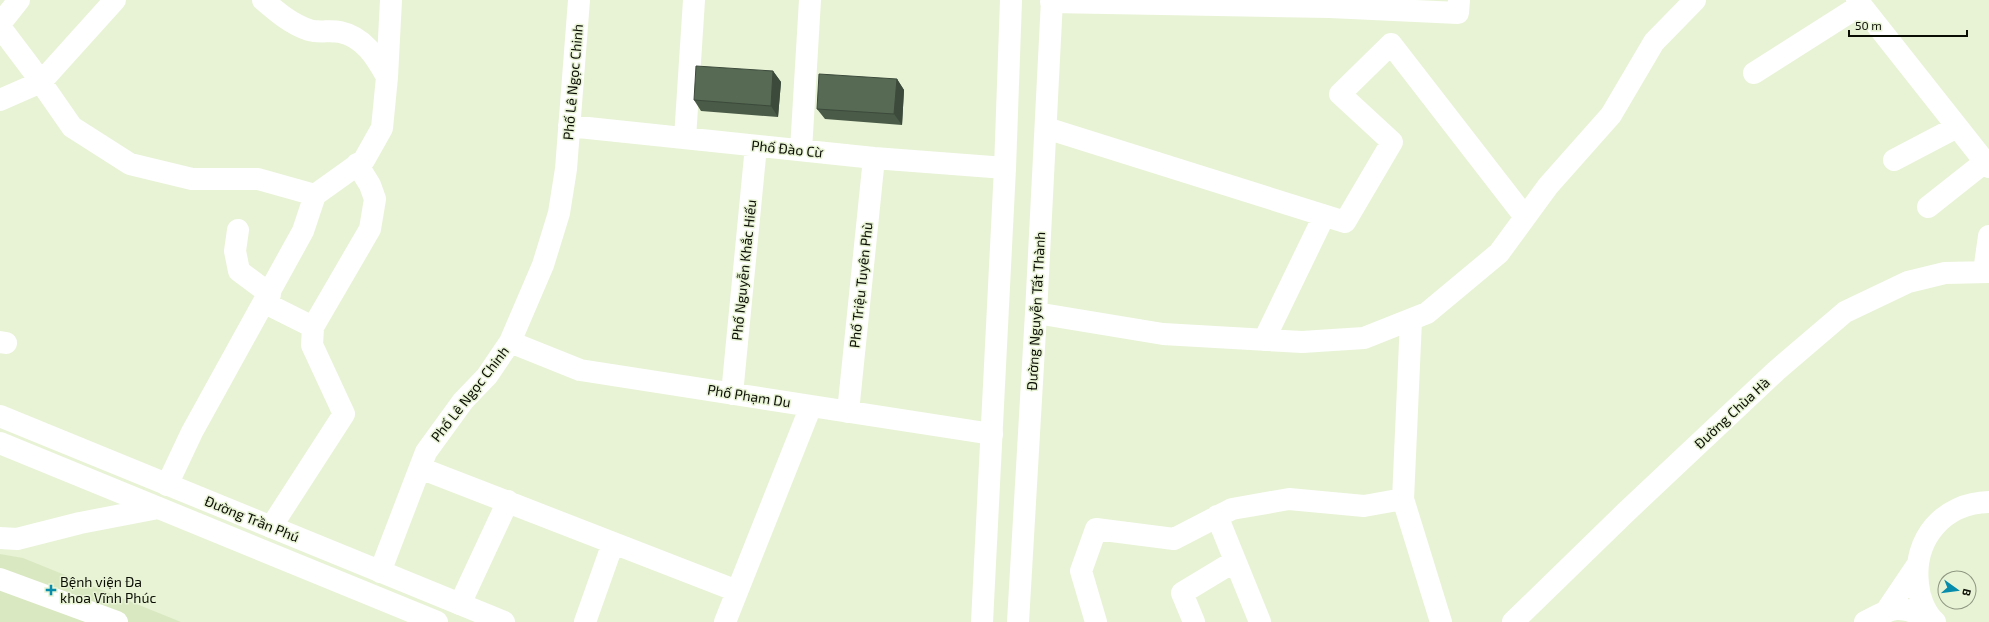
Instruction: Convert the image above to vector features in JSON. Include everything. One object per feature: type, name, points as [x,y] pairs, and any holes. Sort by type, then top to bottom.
[{"type":"street","points":[[19,0],[0,25],[72,127],[130,164],[192,179],[258,179],[315,195]]},
{"type":"street","points":[[0,100],[41,82],[115,0]]},
{"type":"street","points":[[263,0],[287,20],[310,30],[340,32],[357,39],[372,51],[387,77]]},
{"type":"street","points":[[0,538],[17,539],[80,523],[158,508],[192,432],[303,231],[315,195],[364,160],[382,128],[387,77],[391,0]]},
{"type":"street","name":"Phố Lê Ngọc Chinh","points":[[380,572],[426,452],[463,401],[487,376],[510,342],[543,265],[559,213],[566,169],[579,0]]},
{"type":"street","points":[[685,138],[694,0]]},
{"type":"street","points":[[801,150],[810,0]]},
{"type":"street","points":[[982,622],[1005,168],[1011,0]]},
{"type":"street","points":[[1052,1],[1330,4],[1458,13],[1458,0]]},
{"type":"street","points":[[1036,313],[1163,334],[1302,342],[1364,338],[1427,313],[1499,253],[1548,186],[1611,115],[1654,42],[1695,0]]},
{"type":"street","name":"Đường Nguyễn Tất Thành","points":[[1018,622],[1052,1]]},
{"type":"street","points":[[1754,73],[1859,2],[1987,164],[1928,206]]},
{"type":"street","points":[[1046,128],[1345,222],[1392,142],[1340,94],[1391,44],[1525,217]]},
{"type":"street","name":"Phố Đào Cừ","points":[[569,126],[874,158],[1005,168]]},
{"type":"street","points":[[1894,160],[1957,127]]},
{"type":"street","name":"Phố Nguyễn Khắc Hiếu","points":[[732,394],[756,146]]},
{"type":"street","name":"Phố Triệu Tuyên Phù","points":[[848,412],[874,158]]},
{"type":"street","points":[[271,527],[344,414],[312,345],[313,327],[370,229],[374,199],[370,185],[357,164]]},
{"type":"street","points":[[1264,340],[1324,216]]},
{"type":"street","points":[[238,230],[235,251],[238,271],[267,298],[313,327]]},
{"type":"street","points":[[1986,272],[1989,236]]},
{"type":"street","name":"Đường Chùa Hà","points":[[1513,622],[1625,513],[1770,377],[1845,312],[1908,282],[1946,273],[1986,272]]},
{"type":"street","points":[[1411,320],[1403,498],[1441,622]]},
{"type":"street","name":"Phố Phạm Du","points":[[510,342],[580,370],[992,434]]},
{"type":"street","points":[[725,622],[811,406]]},
{"type":"street","name":"Đường Trần Phú","points":[[0,416],[504,622]]},
{"type":"street","name":"Đường Trần Phú","points":[[0,443],[437,622]]},
{"type":"street","points":[[420,468],[737,591]]},
{"type":"street","points":[[1096,622],[1081,572],[1096,529],[1174,539],[1232,509],[1290,499],[1364,506],[1403,498]]},
{"type":"street","points":[[460,604],[508,502]]},
{"type":"street","points":[[1887,610],[1916,567],[1923,542],[1939,521],[1962,506],[1989,502]]},
{"type":"street","points":[[1217,516],[1260,622]]},
{"type":"street","points":[[585,622],[613,543]]},
{"type":"street","points":[[1194,622],[1182,593],[1235,561]]},
{"type":"street","points":[[1916,567],[1918,594],[1932,620]]},
{"type":"street","points":[[0,579],[117,622]]},
{"type":"street","points":[[1865,622],[1887,610],[1901,608],[1932,620]]},
{"type":"shaded area","name":"Bệnh viện Đa khoa Vĩnh Phúc","points":[[0,554],[23,558],[181,622],[0,622]]},
{"type":"building","points":[[696,66],[773,71],[771,106],[694,100]]},
{"type":"building","points":[[819,74],[897,79],[894,114],[817,109]]},
{"type":"place","name":"Bệnh viện Đa khoa Vĩnh Phúc","points":[[51,590]]}]
